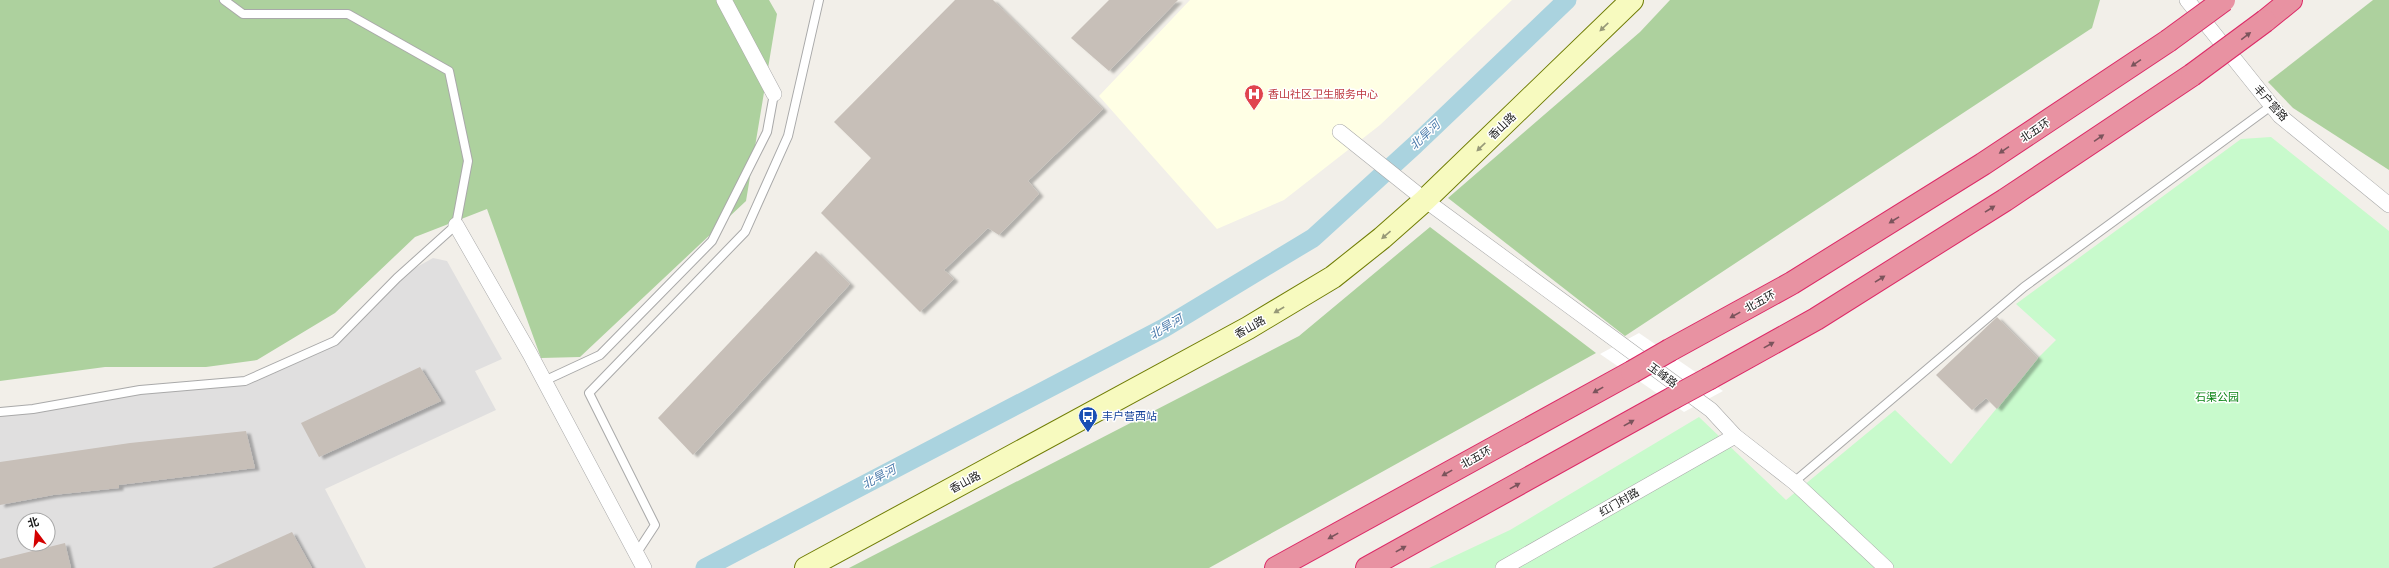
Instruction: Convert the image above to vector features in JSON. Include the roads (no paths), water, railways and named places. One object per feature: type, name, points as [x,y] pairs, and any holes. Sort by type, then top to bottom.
[{"type":"highway","name":"北五环","points":[[1276,568],[1792,284],[1983,164],[2168,41],[2224,0]]},
{"type":"highway","points":[[1367,568],[1823,315],[2005,200],[2192,75],[2291,0]]},
{"type":"street","points":[[724,0],[774,94]]},
{"type":"street","name":"香山路","points":[[806,568],[1292,302],[1333,277],[1426,200],[1632,0]]},
{"type":"street","name":"丰户营路","points":[[2186,0],[2280,116],[2389,205]]},
{"type":"street","name":"玉峰路","points":[[1340,132],[1426,200],[1710,410],[1735,436],[1794,482],[1886,568]]},
{"type":"street","points":[[456,225],[544,381],[644,568]]},
{"type":"street","name":"红门村路","points":[[1503,568],[1735,436]]},
{"type":"lane","points":[[0,412],[33,409],[140,390],[245,381],[335,341],[397,278],[456,225],[468,162],[449,72],[348,14],[243,14],[224,0]]},
{"type":"lane","points":[[636,554],[655,525],[588,393],[745,232],[788,136],[819,0]]},
{"type":"lane","points":[[544,381],[600,355],[712,241],[767,132],[774,94]]},
{"type":"lane","points":[[1794,482],[2024,287],[2271,106]]},
{"type":"waterway","name":"北旱河","points":[[705,568],[1164,328],[1313,238],[1415,145],[1567,0]]},
{"type":"place","name":"香山社区卫生服务中心","points":[[1254,111]]},
{"type":"place","name":"丰户营西站","points":[[1088,433]]},
{"type":"park label","name":"石渠公园","points":[[2217,397]]}]
